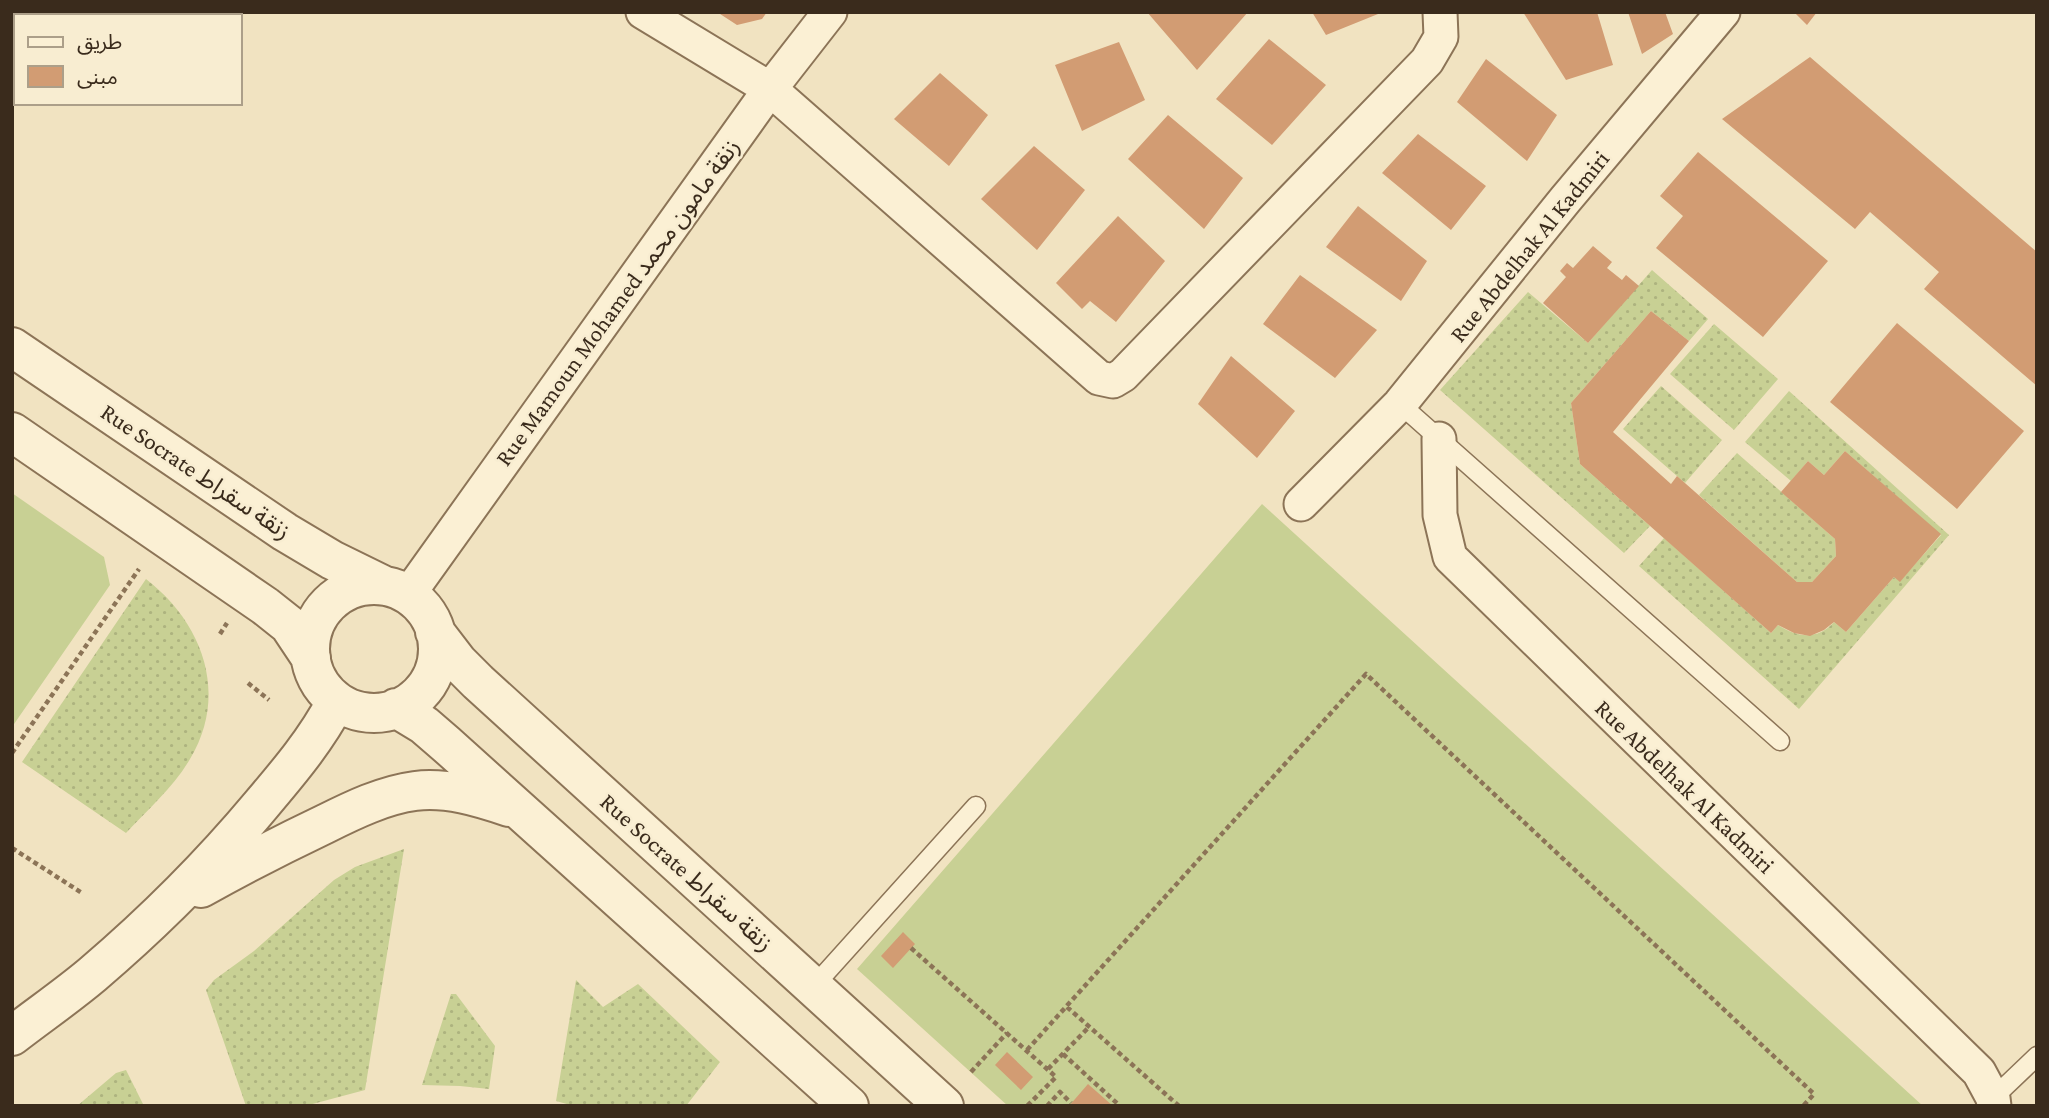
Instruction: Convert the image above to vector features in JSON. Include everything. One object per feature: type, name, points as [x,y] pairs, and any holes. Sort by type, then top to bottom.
[{"type":"street","points":[[643,12],[770,89],[1099,378],[1113,381],[1123,375],[1427,61],[1440,25]]},
{"type":"street","name":"Rue Mamoun Mohamed زنقة مامون محمد","points":[[397,590],[830,12]]},
{"type":"street","name":"Rue Abdelhak Al Kadmiri","points":[[1301,505],[1400,404],[1564,200],[1723,12]]},
{"type":"street","name":"Rue Socrate زنقة سقراط","points":[[12,347],[285,532],[332,560],[397,590]]},
{"type":"street","points":[[12,432],[289,625],[311,658],[321,685],[336,702],[359,711],[380,712],[407,703],[428,683],[438,649],[430,617],[416,601],[397,590],[368,585],[352,589],[324,608],[315,623],[310,640],[311,658]]},
{"type":"street","name":"Rue Abdelhak Al Kadmiri","points":[[1439,439],[1440,515],[1450,558],[1979,1072],[1994,1102]]},
{"type":"street","name":"Rue Socrate زنقة سقراط","points":[[435,632],[458,662],[487,691],[944,1106]]},
{"type":"street","points":[[12,1036],[91,976],[168,907],[231,841],[280,783],[314,740],[336,702]]},
{"type":"street","points":[[396,708],[424,725],[446,744],[849,1106]]},
{"type":"street","points":[[168,907],[275,848],[358,809],[400,794],[423,790],[455,792],[484,798],[518,810]]},
{"type":"lane","points":[[1400,404],[1780,741]]},
{"type":"lane","points":[[813,987],[976,806]]},
{"type":"lane","points":[[1994,1102],[2037,1056]]},
{"type":"path","points":[[12,753],[139,569]]},
{"type":"path","points":[[1027,1050],[1366,674],[1814,1094],[1803,1106]]},
{"type":"path","points":[[248,683],[269,700]]},
{"type":"path","points":[[12,848],[82,893]]},
{"type":"path","points":[[911,948],[1056,1077],[1027,1106]]},
{"type":"path","points":[[1067,1007],[1179,1106]]},
{"type":"path","points":[[1048,1070],[1089,1027]]},
{"type":"path","points":[[971,1072],[1007,1033]]},
{"type":"path","points":[[1063,1054],[1120,1106]]},
{"type":"path","points":[[1047,1106],[1060,1093],[1071,1103]]},
{"type":"green space","points":[[1652,270],[1708,319],[1689,341],[1651,311],[1571,403],[1580,464],[1650,526],[1624,553],[1440,390],[1528,292],[1588,343]]},
{"type":"green space","points":[[1714,324],[1778,379],[1734,430],[1670,374]]},
{"type":"green space","points":[[1661,386],[1722,440],[1685,483],[1623,429]]},
{"type":"green space","points":[[1789,391],[1949,535],[1799,709],[1639,566],[1664,538],[1771,633],[1778,625],[1800,635],[1815,634],[1834,622],[1846,632],[1894,577],[1900,581],[1941,535],[1845,451],[1824,475],[1808,461],[1791,481],[1745,442]]},
{"type":"green space","points":[[1737,453],[1835,539],[1836,556],[1812,582],[1797,582],[1699,495]]},
{"type":"green space","points":[[12,493],[104,557],[110,585],[12,727]]},
{"type":"green space","points":[[1262,504],[1923,1106],[1008,1106],[857,969]]},
{"type":"green space","points":[[146,579],[166,597],[195,638],[204,661],[208,710],[202,734],[184,769],[126,833],[22,762]]},
{"type":"green space","points":[[404,849],[365,1090],[305,1106],[246,1106],[206,990],[214,980],[254,951],[334,880],[355,867]]},
{"type":"green space","points":[[576,980],[603,1007],[638,984],[720,1062],[686,1106],[574,1106],[556,1101]]},
{"type":"green space","points":[[451,994],[456,994],[495,1046],[489,1089],[422,1085]]},
{"type":"green space","points":[[126,1070],[144,1106],[77,1106],[116,1073]]},
{"type":"building","points":[[72,12],[110,12],[108,14]]},
{"type":"building","points":[[717,12],[767,12],[762,19],[737,25]]},
{"type":"building","points":[[1147,12],[1248,12],[1197,70]]},
{"type":"building","points":[[1312,12],[1383,12],[1326,35]]},
{"type":"building","points":[[1523,12],[1597,12],[1613,65],[1566,80]]},
{"type":"building","points":[[1628,12],[1665,12],[1673,34],[1642,54]]},
{"type":"building","points":[[1794,12],[1817,12],[1807,25]]},
{"type":"building","points":[[1269,39],[1326,85],[1272,145],[1216,99]]},
{"type":"building","points":[[1119,42],[1145,100],[1082,131],[1055,65]]},
{"type":"building","points":[[1810,57],[2037,252],[2037,386],[1924,289],[1939,272],[1870,212],[1855,229],[1722,119]]},
{"type":"building","points":[[1486,59],[1557,115],[1527,161],[1457,102]]},
{"type":"building","points":[[940,73],[988,115],[949,166],[894,119]]},
{"type":"building","points":[[1168,115],[1243,178],[1204,229],[1128,159]]},
{"type":"building","points":[[1418,134],[1486,186],[1451,230],[1382,173]]},
{"type":"building","points":[[1034,146],[1085,190],[1037,250],[981,199]]},
{"type":"building","points":[[1698,152],[1828,261],[1763,337],[1656,248],[1683,216],[1660,196]]},
{"type":"building","points":[[1358,206],[1427,261],[1401,301],[1326,247]]},
{"type":"building","points":[[1118,216],[1165,261],[1116,322],[1090,301],[1082,309],[1056,283]]},
{"type":"building","points":[[1593,246],[1612,262],[1607,268],[1622,280],[1626,275],[1639,286],[1588,343],[1543,303],[1566,277],[1560,271],[1567,263],[1573,268]]},
{"type":"building","points":[[1300,275],[1377,330],[1335,378],[1263,324]]},
{"type":"building","points":[[1651,311],[1689,341],[1613,432],[1671,484],[1677,476],[1797,582],[1812,582],[1836,556],[1835,539],[1781,492],[1808,461],[1824,475],[1845,451],[1941,534],[1900,582],[1894,577],[1846,632],[1834,622],[1810,636],[1794,633],[1778,625],[1771,633],[1580,464],[1571,403]]},
{"type":"building","points":[[1897,323],[2024,431],[1957,509],[1830,402]]},
{"type":"building","points":[[1231,356],[1295,411],[1257,458],[1198,404]]},
{"type":"building","points":[[903,932],[915,944],[893,968],[881,956]]},
{"type":"building","points":[[1007,1052],[1033,1077],[1021,1090],[995,1065]]},
{"type":"building","points":[[1088,1084],[1113,1106],[1069,1106]]}]
